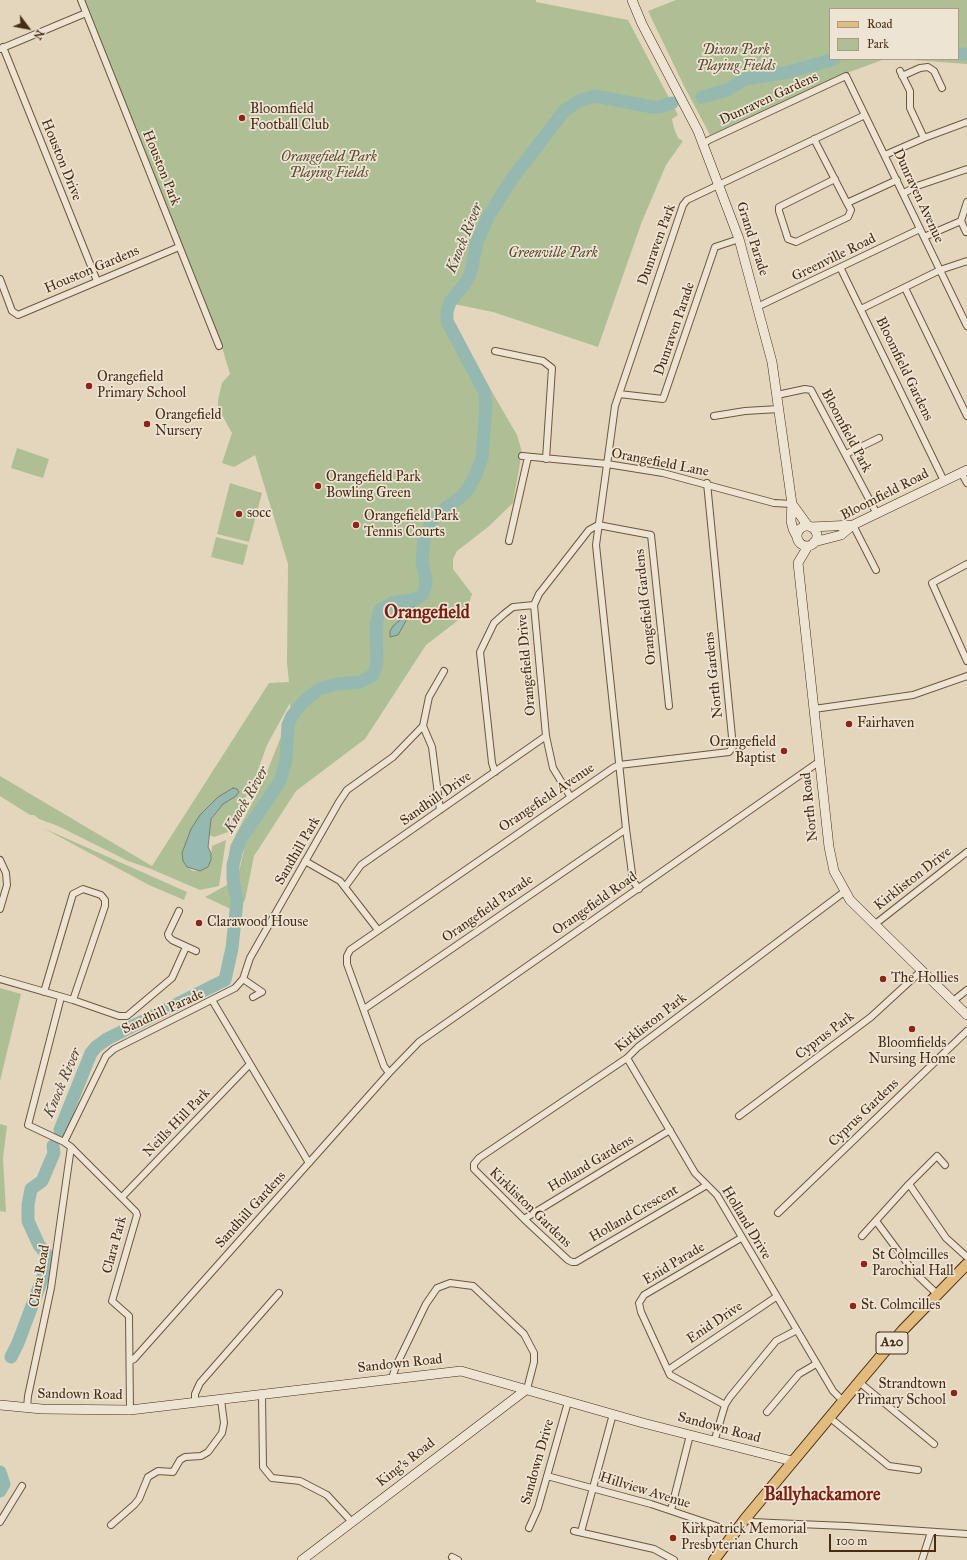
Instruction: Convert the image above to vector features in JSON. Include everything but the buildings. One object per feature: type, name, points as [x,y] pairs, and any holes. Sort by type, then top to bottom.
[{"type":"main road","name":"A20","points":[[714,1560],[744,1519],[829,1417],[937,1294],[967,1264]]},
{"type":"street","name":"Houston Park","points":[[81,0],[219,346]]},
{"type":"street","name":"Grand Parade","points":[[632,0],[642,24],[703,144],[739,239],[772,362],[792,504],[793,529],[797,537],[796,553],[798,564]]},
{"type":"street","points":[[1,48],[86,13]]},
{"type":"street","name":"Houston Drive","points":[[1,48],[97,281]]},
{"type":"street","points":[[924,138],[910,108],[910,91],[901,74],[928,67],[934,71],[942,88]]},
{"type":"street","name":"Dunraven Gardens","points":[[703,144],[846,76]]},
{"type":"street","name":"Dunraven Avenue","points":[[846,76],[904,193],[967,326]]},
{"type":"street","name":"Dunraven Park","points":[[607,464],[615,406],[681,209],[687,200],[865,115]]},
{"type":"street","points":[[885,155],[924,138],[967,122]]},
{"type":"street","points":[[814,139],[835,179],[847,203],[851,210],[848,217],[796,242],[788,239],[779,207],[835,179]]},
{"type":"street","points":[[904,193],[917,186],[967,169]]},
{"type":"street","points":[[847,203],[897,180]]},
{"type":"street","points":[[966,232],[961,221],[967,202]]},
{"type":"street","points":[[924,237],[961,221]]},
{"type":"street","name":"Greenville Road","points":[[757,307],[920,229]]},
{"type":"street","name":"Dunraven Parade","points":[[619,394],[659,400],[663,399],[666,395],[715,248],[739,239]]},
{"type":"street","name":"Houston Gardens","points":[[0,279],[15,314],[18,315],[179,247]]},
{"type":"street","points":[[861,309],[940,270],[967,261]]},
{"type":"street","name":"Bloomfield Gardens","points":[[841,268],[944,481]]},
{"type":"street","points":[[905,288],[967,416]]},
{"type":"street","points":[[495,351],[543,361],[552,368],[546,459]]},
{"type":"street","name":"Bloomfield Park","points":[[777,395],[805,389],[811,390],[877,514]]},
{"type":"street","points":[[714,416],[745,411],[779,409]]},
{"type":"street","points":[[846,454],[879,438]]},
{"type":"street","name":"Orangefield Lane","points":[[509,541],[525,456],[607,464],[663,473],[774,503],[792,504]]},
{"type":"street","points":[[607,464],[596,545],[626,829],[633,881],[639,889]]},
{"type":"street","points":[[964,471],[967,484]]},
{"type":"street","name":"Bloomfield Road","points":[[811,544],[840,535],[853,525],[964,471]]},
{"type":"street","name":"North Gardens","points":[[619,765],[729,752],[733,747],[707,484]]},
{"type":"street","name":"Grand Parade","points":[[792,504],[809,526]]},
{"type":"street","name":"Orangefield Drive","points":[[570,796],[553,768],[546,736],[534,605],[539,594],[589,530],[598,525]]},
{"type":"street","name":"Orangefield Gardens","points":[[598,525],[651,535],[669,706]]},
{"type":"street","points":[[811,544],[801,545],[797,537],[799,529],[809,526],[853,525],[876,570]]},
{"type":"street","points":[[798,564],[816,534],[809,526]]},
{"type":"street","name":"North Road","points":[[798,564],[829,847],[834,871],[844,892],[874,925],[967,1015]]},
{"type":"street","points":[[967,564],[932,583],[967,661]]},
{"type":"street","points":[[495,772],[492,763],[480,652],[494,623],[504,614],[514,607],[534,605]]},
{"type":"street","points":[[440,810],[432,747],[423,726],[429,698],[444,671]]},
{"type":"street","points":[[814,709],[913,695],[967,676]]},
{"type":"street","name":"Sandhill Park","points":[[243,979],[250,958],[347,790],[393,757],[423,726]]},
{"type":"street","name":"Sandhill Drive","points":[[345,887],[361,865],[546,736]]},
{"type":"street","name":"Orangefield Road","points":[[389,1073],[419,1042],[438,1027],[639,889],[820,761]]},
{"type":"street","name":"Orangefield Avenue","points":[[389,1073],[384,1066],[347,964],[347,956],[350,950],[570,796],[619,765]]},
{"type":"street","name":"Orangefield Parade","points":[[364,1009],[626,829]]},
{"type":"street","name":"Kirkliston Drive","points":[[874,925],[967,852]]},
{"type":"street","points":[[0,860],[6,873],[7,885],[0,909]]},
{"type":"street","points":[[305,861],[340,881],[378,930]]},
{"type":"street","points":[[44,992],[73,894],[77,891],[87,890],[101,895],[105,900],[105,906],[73,1000]]},
{"type":"street","name":"Kirkliston Park","points":[[474,1169],[474,1164],[479,1158],[627,1058],[638,1047],[844,892]]},
{"type":"street","points":[[179,911],[168,934],[169,937],[196,951]]},
{"type":"street","points":[[0,979],[73,1000],[119,1016],[127,1016],[172,978],[186,947]]},
{"type":"street","name":"Cyprus Park","points":[[739,1116],[871,1017],[921,971]]},
{"type":"street","points":[[212,1000],[235,988],[243,979],[262,992],[253,998]]},
{"type":"street","points":[[953,1002],[967,990]]},
{"type":"street","name":"Clara Park","points":[[62,997],[28,1125],[64,1142],[71,1147],[122,1197],[137,1215],[112,1301],[114,1305],[129,1316],[130,1410]]},
{"type":"street","name":"Sandhill Parade","points":[[64,1142],[106,1056],[114,1049],[212,1000],[309,1163]]},
{"type":"street","name":"Cyprus Gardens","points":[[778,1213],[967,1031]]},
{"type":"street","name":"Holland Drive","points":[[627,1058],[695,1172],[717,1195],[816,1364],[833,1391],[843,1401]]},
{"type":"street","name":"Neills Hill Park","points":[[122,1197],[249,1064]]},
{"type":"street","name":"Sandhill Gardens","points":[[130,1361],[134,1359],[389,1073]]},
{"type":"street","name":"Holland Gardens","points":[[524,1219],[670,1130]]},
{"type":"street","name":"Clara Road","points":[[27,1408],[28,1396],[51,1288],[71,1147]]},
{"type":"street","points":[[862,1236],[909,1184],[937,1156],[945,1165]]},
{"type":"street","name":"Kirkliston Gardens","points":[[474,1169],[524,1219],[572,1262]]},
{"type":"street","points":[[909,1184],[946,1238],[967,1258]]},
{"type":"street","name":"Holland Crescent","points":[[572,1262],[576,1262],[707,1185]]},
{"type":"street","points":[[876,1221],[913,1271],[937,1294]]},
{"type":"street","name":"Enid Parade","points":[[725,1405],[674,1378],[668,1370],[639,1308],[644,1295],[741,1238]]},
{"type":"street","points":[[392,1378],[426,1304],[436,1288],[450,1282],[473,1286],[524,1334],[534,1353],[534,1362],[527,1389]]},
{"type":"street","points":[[195,1403],[195,1394],[200,1383],[279,1293]]},
{"type":"street","name":"Enid Drive","points":[[668,1370],[776,1297]]},
{"type":"street","points":[[714,1442],[725,1405],[776,1341],[797,1330]]},
{"type":"street","points":[[767,1412],[799,1374],[816,1364]]},
{"type":"street","name":"Sandown Road","points":[[0,1405],[27,1408],[130,1410],[461,1371],[568,1402],[690,1434],[714,1442],[792,1461]]},
{"type":"street","points":[[859,1382],[934,1444]]},
{"type":"street","name":"King's Road","points":[[302,1560],[527,1389]]},
{"type":"street","points":[[262,1394],[263,1467],[272,1478],[300,1481],[327,1495],[352,1522]]},
{"type":"street","points":[[111,1525],[139,1499],[148,1477],[158,1471],[173,1472],[180,1460],[186,1457],[201,1456],[208,1452],[222,1433],[224,1423],[221,1400]]},
{"type":"street","name":"Sandown Drive","points":[[529,1528],[538,1508],[568,1402]]},
{"type":"street","points":[[581,1532],[613,1414]]},
{"type":"street","points":[[829,1417],[887,1464],[898,1469],[918,1470]]},
{"type":"street","points":[[671,1510],[690,1434]]},
{"type":"street","name":"Hillview Avenue","points":[[547,1476],[593,1487],[671,1510],[734,1532]]},
{"type":"street","points":[[0,1522],[22,1486]]},
{"type":"street","points":[[744,1519],[754,1522],[847,1526],[967,1534]]},
{"type":"street","points":[[574,1531],[654,1549],[674,1560]]},
{"type":"street","points":[[922,1560],[931,1532]]},
{"type":"street","points":[[452,1557],[458,1560]]},
{"type":"green space","name":"Orangefield Park Playing Fields","points":[[83,0],[536,0],[536,2],[628,20],[678,115],[672,119],[678,138],[683,141],[666,165],[641,224],[598,347],[493,312],[454,304],[450,312],[452,323],[517,435],[522,452],[513,503],[488,527],[457,551],[453,559],[453,569],[472,594],[465,615],[426,645],[365,739],[296,791],[254,856],[245,900],[239,909],[237,881],[245,845],[287,773],[293,748],[290,703],[267,745],[254,781],[228,832],[214,837],[209,835],[211,819],[223,804],[218,797],[183,861],[187,867],[193,871],[200,871],[208,867],[211,860],[212,846],[226,840],[219,886],[200,890],[128,861],[58,826],[39,819],[34,815],[30,815],[0,796],[0,776],[152,866],[269,683],[289,682],[287,663],[288,564],[255,455],[234,467],[222,463],[232,433],[218,408],[218,400],[222,383],[230,374],[222,347]]},
{"type":"green space","name":"Dixon Park Playing Fields","points":[[676,0],[967,0],[967,64],[913,60],[959,60],[959,8],[829,8],[829,60],[882,60],[847,73],[710,135],[683,84],[648,11]]},
{"type":"green space","points":[[17,448],[49,459],[43,478],[11,468]]},
{"type":"green space","name":"socc","points":[[230,483],[262,493],[249,542],[217,534]]},
{"type":"green space","points":[[216,537],[248,545],[243,565],[211,557]]},
{"type":"green space","points":[[284,729],[285,749],[279,775],[266,800],[248,825],[233,853],[230,880],[235,911],[205,897],[227,885],[230,846],[263,782]]},
{"type":"green space","points":[[43,828],[187,892],[184,900],[149,885]]},
{"type":"green space","points":[[0,988],[21,994],[0,1081]]},
{"type":"green space","points":[[0,1124],[7,1126],[3,1158],[6,1212],[0,1211]]},
{"type":"water","points":[[416,603],[398,635],[390,637],[390,631],[393,626],[405,616],[412,604]]},
{"type":"water","points":[[233,788],[237,789],[239,792],[236,796],[223,804],[211,819],[208,847],[211,853],[211,860],[208,867],[200,871],[187,867],[183,861],[182,853],[191,829],[200,815],[218,797]]},
{"type":"waterway","name":"Knock River","points":[[959,54],[967,54]]},
{"type":"waterway","name":"Knock River","points":[[702,97],[727,90],[745,79],[789,72],[831,60]]},
{"type":"waterway","name":"Knock River","points":[[60,1130],[91,1053],[96,1047],[107,1039],[225,980],[232,948],[237,901],[233,879],[233,865],[237,849],[243,836],[280,781],[286,760],[288,725],[292,716],[304,701],[319,689],[337,684],[360,682],[373,675],[377,663],[376,624],[380,610],[392,603],[416,599],[422,595],[426,580],[422,562],[424,537],[435,516],[461,497],[468,489],[482,458],[486,406],[484,391],[447,321],[447,312],[450,302],[470,275],[477,242],[489,215],[511,180],[565,110],[579,101],[595,96],[652,107],[659,107],[672,103]]},
{"type":"waterway","name":"Knock River","points":[[11,1357],[18,1343],[44,1274],[47,1255],[39,1245],[28,1221],[28,1205],[31,1189],[42,1181],[54,1153],[53,1146]]},
{"type":"waterway","name":"Knock River","points":[[0,1472],[4,1484],[0,1491]]},
{"type":"place","name":"Bloomfield Football Club","points":[[242,118]]},
{"type":"place","name":"Orangefield Primary School","points":[[89,386]]},
{"type":"place","name":"Orangefield Nursery","points":[[147,424]]},
{"type":"place","name":"Orangefield Park Bowling Green","points":[[318,486]]},
{"type":"place","name":"socc","points":[[239,514]]},
{"type":"place","name":"Orangefield Park Tennis Courts","points":[[356,525]]},
{"type":"place","name":"Fairhaven","points":[[849,724]]},
{"type":"place","name":"Orangefield Baptist","points":[[784,751]]},
{"type":"place","name":"Clarawood House","points":[[199,923]]},
{"type":"place","name":"The Hollies","points":[[883,979]]},
{"type":"place","name":"Bloomfields Nursing Home","points":[[912,1029]]},
{"type":"place","name":"St Colmcilles Parochial Hall","points":[[864,1264]]},
{"type":"place","name":"St. Colmcilles","points":[[853,1306]]},
{"type":"place","name":"Strandtown Primary School","points":[[954,1393]]},
{"type":"place","name":"Kirkpatrick Memorial Presbyterian Church","points":[[673,1538]]},
{"type":"district","name":"Orangefield","points":[[427,614]]},
{"type":"district","name":"Ballyhackamore","points":[[822,1496]]},
{"type":"park label","name":"Greenville Park","points":[[553,254]]}]
